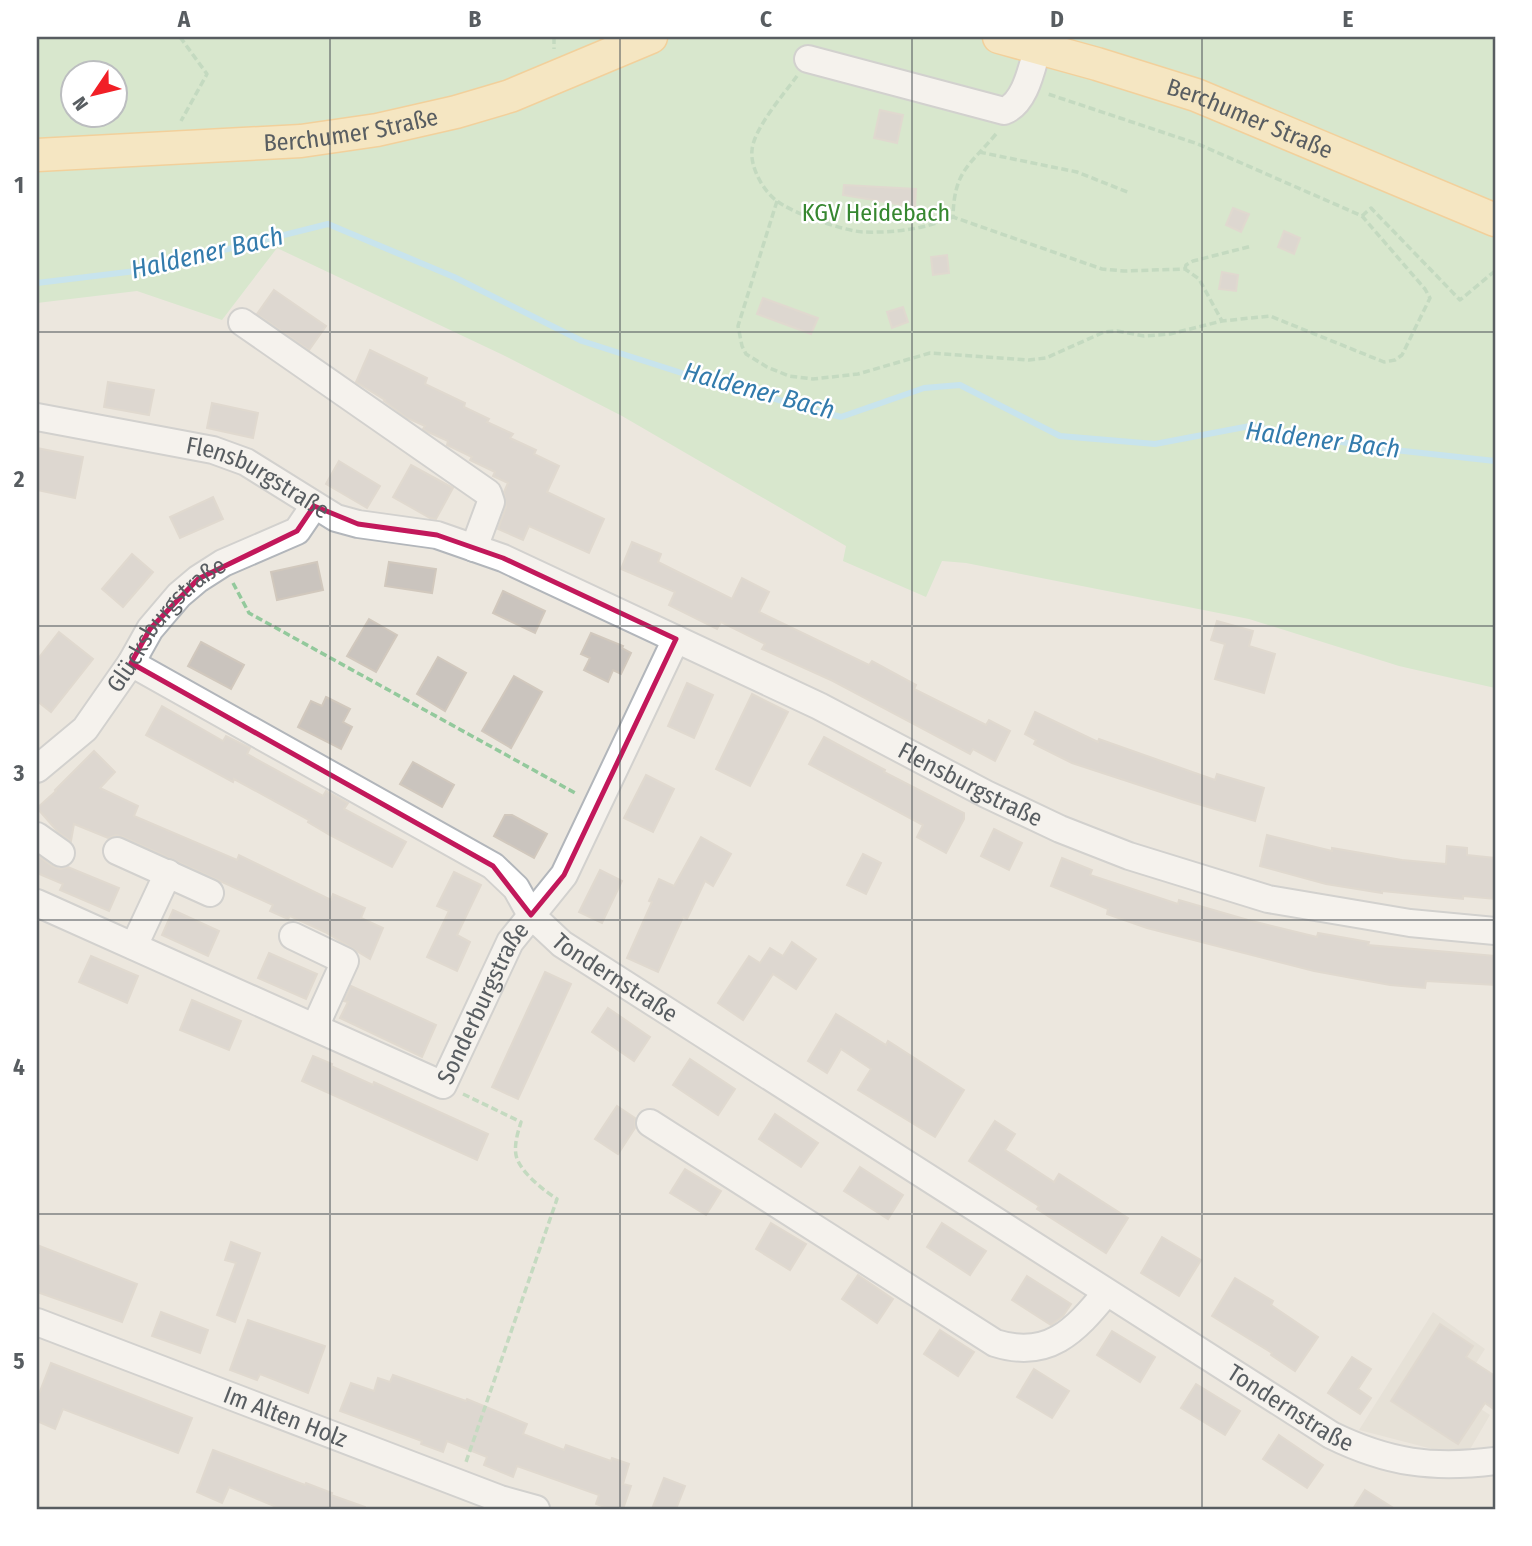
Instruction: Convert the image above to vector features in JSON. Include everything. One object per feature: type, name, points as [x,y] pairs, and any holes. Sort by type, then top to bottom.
[{"type":"main road","name":"Berchumer Straße","points":[[37,155],[302,141],[377,130],[510,96],[651,37]]},
{"type":"main road","name":"Berchumer Straße","points":[[999,37],[1196,95],[1495,220]]},
{"type":"street","points":[[808,60],[1004,111],[1014,106],[1025,86],[1038,47]]},
{"type":"street","points":[[242,322],[488,493],[491,502],[474,548]]},
{"type":"street","name":"Flensburgstraße","points":[[37,417],[214,450],[246,462],[336,518],[358,524],[437,535],[503,558],[819,706],[1060,830],[1129,856],[1268,899],[1410,923],[1495,931]]},
{"type":"street","name":"Glücksburgstraße","points":[[37,769],[85,729],[131,663],[150,629],[179,595],[223,563],[297,531],[314,506]]},
{"type":"street","name":"Sonderburgstraße","points":[[37,903],[443,1085],[510,942],[564,875],[676,639]]},
{"type":"street","name":"Tondernstraße","points":[[131,663],[494,866],[516,888],[531,915],[562,944],[1331,1435],[1356,1447],[1412,1463],[1457,1466],[1495,1461]]},
{"type":"street","points":[[37,836],[61,853]]},
{"type":"street","points":[[117,851],[210,893]]},
{"type":"street","points":[[134,946],[168,873]]},
{"type":"street","points":[[293,936],[345,961],[315,1027]]},
{"type":"street","points":[[650,1123],[995,1343],[1023,1349],[1060,1340],[1083,1321],[1106,1293]]},
{"type":"street","name":"Im Alten Holz","points":[[37,1322],[500,1499],[536,1509]]},
{"type":"path","points":[[180,37],[206,74],[177,130],[183,147]]},
{"type":"path","points":[[808,60],[760,130],[751,149],[753,166],[761,182],[777,201],[842,229],[864,232],[916,229],[953,217],[1102,269],[1185,269],[1199,279],[1223,321]]},
{"type":"path","points":[[777,201],[738,326],[746,354],[789,376],[813,379],[858,374],[930,353],[1029,360],[1046,358],[1104,332],[1117,331],[1144,336],[1170,334],[1223,321],[1270,316],[1384,362],[1395,360],[1402,355],[1430,298],[1362,216],[1198,144],[1025,86]]},
{"type":"path","points":[[953,217],[954,199],[965,165],[1001,129],[1004,111]]},
{"type":"path","points":[[979,152],[1077,172],[1130,193]]},
{"type":"path","points":[[1362,216],[1371,208],[1460,300],[1495,271]]},
{"type":"path","points":[[1185,269],[1186,265],[1193,261],[1252,246]]},
{"type":"path","points":[[223,563],[249,613],[597,805]]},
{"type":"path","points":[[443,1085],[521,1122],[516,1138],[516,1156],[523,1168],[557,1199],[459,1483]]},
{"type":"highlighted area","points":[[314,506],[358,524],[437,535],[503,558],[676,639],[564,875],[531,915],[493,866],[131,663],[150,629],[198,579],[297,531]]},
{"type":"shaded area","points":[[1433,1312],[1485,1349],[1457,1393],[1490,1415],[1469,1451],[1440,1451],[1359,1430]]},
{"type":"green space","name":"KGV Heidebach","points":[[37,37],[1495,37],[1495,688],[1399,666],[1249,619],[966,563],[942,561],[926,597],[843,561],[846,546],[622,416],[503,355],[277,248],[222,320],[137,291],[37,303]]},
{"type":"building","points":[[880,110],[903,115],[897,143],[874,138]]},
{"type":"building","points":[[844,185],[916,189],[915,207],[843,195]]},
{"type":"building","points":[[1233,208],[1249,214],[1241,232],[1226,225]]},
{"type":"building","points":[[1284,231],[1300,238],[1294,254],[1278,247]]},
{"type":"building","points":[[947,255],[949,273],[933,275],[931,257]]},
{"type":"building","points":[[1222,272],[1238,275],[1236,291],[1219,289]]},
{"type":"building","points":[[274,290],[326,326],[309,350],[257,314]]},
{"type":"building","points":[[763,298],[818,318],[811,334],[757,314]]},
{"type":"building","points":[[903,307],[908,322],[892,328],[887,312]]},
{"type":"building","points":[[370,350],[427,378],[425,384],[465,403],[464,407],[489,419],[487,422],[513,434],[510,438],[536,450],[534,454],[559,466],[547,492],[604,519],[589,553],[529,526],[523,540],[498,529],[506,507],[504,492],[508,483],[493,476],[495,472],[470,460],[472,457],[447,445],[448,441],[426,431],[423,429],[425,426],[407,418],[356,382]]},
{"type":"building","points":[[108,382],[154,390],[149,415],[104,407]]},
{"type":"building","points":[[212,403],[258,413],[253,438],[207,428]]},
{"type":"building","points":[[37,448],[83,457],[75,498],[37,490]]},
{"type":"building","points":[[339,461],[380,486],[367,508],[326,484]]},
{"type":"building","points":[[411,465],[453,488],[436,519],[393,497]]},
{"type":"building","points":[[213,497],[223,519],[180,538],[170,517]]},
{"type":"building","points":[[632,542],[661,554],[658,562],[732,599],[742,578],[769,592],[759,612],[869,665],[872,661],[916,685],[914,689],[986,725],[989,720],[1010,731],[995,761],[973,749],[970,754],[833,681],[762,649],[765,644],[721,622],[717,629],[669,605],[675,592],[621,569]]},
{"type":"building","points":[[132,554],[153,572],[123,607],[102,589]]},
{"type":"building","points":[[317,562],[323,590],[277,600],[271,572]]},
{"type":"building","points":[[389,562],[436,569],[432,593],[385,586]]},
{"type":"building","points":[[503,591],[545,611],[535,633],[493,613]]},
{"type":"building","points":[[369,619],[397,635],[376,672],[347,656]]},
{"type":"building","points":[[1217,621],[1253,631],[1249,646],[1275,654],[1264,693],[1215,679],[1225,644],[1211,640]]},
{"type":"building","points":[[59,632],[93,659],[51,712],[37,701],[37,660]]},
{"type":"building","points":[[591,633],[623,646],[622,648],[631,653],[621,674],[613,670],[608,682],[584,670],[590,658],[581,654]]},
{"type":"building","points":[[201,642],[244,665],[231,689],[188,666]]},
{"type":"building","points":[[438,657],[466,673],[445,711],[417,694]]},
{"type":"building","points":[[514,676],[542,692],[511,748],[482,731]]},
{"type":"building","points":[[687,683],[713,695],[694,738],[668,726]]},
{"type":"building","points":[[752,694],[788,712],[750,786],[716,769]]},
{"type":"building","points":[[326,697],[350,709],[343,722],[352,727],[341,749],[298,727],[311,701],[322,706]]},
{"type":"building","points":[[162,706],[223,741],[226,736],[250,748],[247,754],[323,796],[326,791],[348,803],[344,809],[406,842],[392,867],[330,835],[308,822],[309,820],[234,779],[233,782],[146,735]]},
{"type":"building","points":[[1035,712],[1098,742],[1099,739],[1215,780],[1217,774],[1264,788],[1255,821],[1072,763],[1034,744],[1036,740],[1025,734]]},
{"type":"building","points":[[824,737],[885,770],[884,772],[964,813],[964,819],[946,853],[917,837],[923,825],[809,764]]},
{"type":"building","points":[[94,751],[115,772],[100,788],[138,806],[134,816],[237,860],[239,855],[331,900],[333,894],[365,908],[361,918],[383,928],[370,959],[325,932],[290,916],[288,919],[270,911],[273,905],[123,837],[116,835],[108,838],[74,824],[71,841],[58,832],[37,808]]},
{"type":"building","points":[[413,762],[454,785],[442,807],[400,784]]},
{"type":"building","points":[[646,775],[674,789],[653,832],[624,818]]},
{"type":"building","points":[[505,815],[512,815],[547,834],[534,858],[494,836]]},
{"type":"building","points":[[994,829],[1022,843],[1009,870],[981,856]]},
{"type":"building","points":[[1267,835],[1332,851],[1332,848],[1402,860],[1446,864],[1447,846],[1467,848],[1467,855],[1495,858],[1495,899],[1382,893],[1326,884],[1260,866]]},
{"type":"building","points":[[701,837],[731,854],[713,886],[705,881],[687,919],[683,917],[658,972],[627,958],[652,902],[649,901],[659,879],[674,886]]},
{"type":"building","points":[[863,854],[881,863],[866,894],[847,885]]},
{"type":"building","points":[[37,855],[52,866],[60,869],[68,867],[119,888],[109,911],[60,890],[63,884],[37,873]]},
{"type":"building","points":[[1062,858],[1092,870],[1090,875],[1178,904],[1179,900],[1317,937],[1318,933],[1369,942],[1368,945],[1495,956],[1495,985],[1426,981],[1425,988],[1390,985],[1314,971],[1147,928],[1107,914],[1108,909],[1051,886]]},
{"type":"building","points":[[600,870],[622,881],[602,923],[579,912]]},
{"type":"building","points":[[454,872],[481,885],[457,935],[470,942],[457,971],[427,957],[449,911],[437,906]]},
{"type":"building","points":[[173,910],[219,931],[208,956],[162,935]]},
{"type":"building","points":[[792,942],[816,959],[796,989],[773,974],[743,1020],[718,1003],[749,956],[760,963],[770,948],[783,956]]},
{"type":"building","points":[[269,953],[317,974],[306,999],[258,978]]},
{"type":"building","points":[[91,956],[138,976],[127,1003],[79,982]]},
{"type":"building","points":[[545,972],[571,984],[518,1099],[492,1087]]},
{"type":"building","points":[[351,986],[436,1025],[422,1057],[340,1018],[348,1002],[344,1001]]},
{"type":"building","points":[[192,1000],[241,1021],[229,1050],[180,1030]]},
{"type":"building","points":[[608,1008],[650,1037],[634,1061],[592,1032]]},
{"type":"building","points":[[836,1014],[886,1045],[888,1041],[964,1090],[935,1137],[858,1090],[871,1069],[841,1049],[827,1073],[808,1061]]},
{"type":"building","points":[[313,1056],[488,1134],[477,1160],[302,1081]]},
{"type":"building","points":[[690,1059],[735,1089],[718,1115],[673,1085]]},
{"type":"building","points":[[617,1106],[635,1118],[635,1128],[618,1154],[595,1139]]},
{"type":"building","points":[[775,1114],[818,1143],[801,1167],[759,1139]]},
{"type":"building","points":[[995,1121],[1015,1134],[1005,1150],[1054,1182],[1059,1174],[1128,1218],[1106,1253],[969,1161]]},
{"type":"building","points":[[860,1167],[903,1195],[888,1219],[844,1191]]},
{"type":"building","points":[[685,1169],[721,1191],[706,1215],[670,1193]]},
{"type":"building","points":[[771,1223],[806,1244],[790,1270],[756,1249]]},
{"type":"building","points":[[942,1223],[986,1251],[970,1275],[927,1247]]},
{"type":"building","points":[[1162,1237],[1201,1260],[1179,1296],[1141,1273]]},
{"type":"building","points":[[231,1242],[260,1253],[235,1322],[217,1315],[236,1263],[225,1260]]},
{"type":"building","points":[[37,1245],[137,1284],[122,1322],[37,1292]]},
{"type":"building","points":[[858,1275],[893,1299],[877,1323],[842,1299]]},
{"type":"building","points":[[1027,1276],[1071,1304],[1063,1316],[1051,1325],[1012,1300]]},
{"type":"building","points":[[1235,1278],[1273,1301],[1271,1305],[1318,1337],[1295,1371],[1271,1355],[1272,1353],[1212,1316]]},
{"type":"building","points":[[161,1312],[208,1330],[200,1353],[152,1336]]},
{"type":"building","points":[[248,1320],[325,1346],[308,1393],[260,1374],[257,1380],[230,1370]]},
{"type":"building","points":[[1440,1324],[1473,1346],[1466,1357],[1495,1376],[1495,1410],[1485,1403],[1458,1444],[1391,1401]]},
{"type":"building","points":[[940,1330],[974,1352],[958,1376],[924,1354]]},
{"type":"building","points":[[1112,1331],[1155,1357],[1140,1382],[1097,1355]]},
{"type":"building","points":[[1352,1357],[1371,1369],[1358,1389],[1371,1398],[1360,1414],[1328,1393]]},
{"type":"building","points":[[51,1363],[192,1418],[178,1453],[63,1409],[55,1429],[37,1421],[37,1399]]},
{"type":"building","points":[[1034,1369],[1069,1391],[1052,1418],[1017,1397]]},
{"type":"building","points":[[393,1375],[466,1401],[467,1399],[527,1424],[523,1434],[564,1450],[566,1445],[611,1461],[612,1458],[629,1464],[623,1484],[631,1486],[623,1509],[610,1509],[596,1504],[599,1495],[517,1466],[513,1477],[484,1465],[487,1457],[447,1441],[443,1452],[421,1444],[422,1441],[340,1411],[351,1383],[374,1391],[378,1378],[390,1382]]},
{"type":"building","points":[[1196,1384],[1240,1411],[1225,1435],[1181,1408]]},
{"type":"building","points":[[1279,1435],[1323,1465],[1307,1488],[1263,1459]]},
{"type":"building","points":[[213,1450],[332,1493],[331,1495],[365,1509],[281,1509],[229,1487],[222,1503],[197,1492]]},
{"type":"building","points":[[664,1478],[685,1486],[676,1509],[652,1509]]},
{"type":"building","points":[[1365,1490],[1395,1509],[1353,1509]]},
{"type":"waterway","name":"Haldener Bach","points":[[37,283],[144,270],[328,224],[454,277],[582,341],[691,376],[841,417],[924,388],[960,385],[1060,436],[1155,444],[1250,426],[1376,448],[1495,461]]}]
